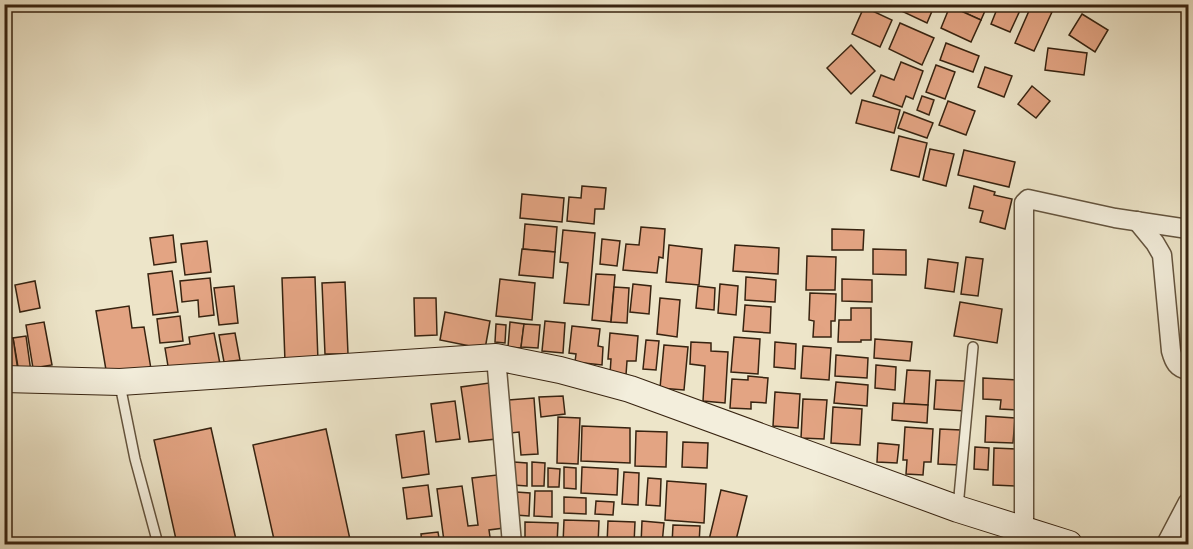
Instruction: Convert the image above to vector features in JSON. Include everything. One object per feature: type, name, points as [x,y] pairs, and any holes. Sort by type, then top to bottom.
[{"type":"main road","points":[[4,379],[120,382],[496,357],[560,370],[630,389],[958,509],[1069,544]]},
{"type":"street","points":[[1024,529],[1024,203],[1028,199],[1115,218],[1188,229]]},
{"type":"street","points":[[1137,221],[1162,255],[1170,351],[1173,361],[1188,370]]},
{"type":"street","points":[[496,357],[512,544]]},
{"type":"street","points":[[1166,544],[1188,502]]},
{"type":"lane","points":[[958,509],[973,346]]},
{"type":"lane","points":[[120,382],[135,459],[158,544]]},
{"type":"building","points":[[897,4],[935,4],[927,23],[895,8]]},
{"type":"building","points":[[955,4],[988,4],[981,20],[954,8]]},
{"type":"building","points":[[999,4],[1023,4],[1010,32],[991,24]]},
{"type":"building","points":[[1032,4],[1052,12],[1034,51],[1015,43]]},
{"type":"building","points":[[950,6],[981,20],[971,42],[941,28]]},
{"type":"building","points":[[864,7],[892,20],[880,47],[852,34]]},
{"type":"building","points":[[1082,14],[1108,30],[1095,52],[1069,35]]},
{"type":"building","points":[[900,23],[934,38],[922,65],[889,49]]},
{"type":"building","points":[[946,43],[979,56],[973,72],[940,60]]},
{"type":"building","points":[[851,45],[875,71],[851,94],[827,68]]},
{"type":"building","points":[[1048,48],[1087,53],[1084,75],[1045,70]]},
{"type":"building","points":[[901,62],[923,71],[913,99],[906,96],[902,107],[873,96],[881,75],[894,80]]},
{"type":"building","points":[[936,65],[955,72],[945,99],[926,92]]},
{"type":"building","points":[[985,67],[1012,76],[1004,97],[978,87]]},
{"type":"building","points":[[1032,86],[1050,101],[1036,118],[1018,104]]},
{"type":"building","points":[[922,96],[934,100],[929,115],[917,110]]},
{"type":"building","points":[[862,100],[900,110],[894,133],[856,123]]},
{"type":"building","points":[[948,101],[975,111],[966,135],[939,125]]},
{"type":"building","points":[[904,112],[933,123],[927,138],[898,128]]},
{"type":"building","points":[[899,136],[927,143],[919,177],[891,170]]},
{"type":"building","points":[[930,149],[954,154],[946,186],[923,180]]},
{"type":"building","points":[[964,150],[1015,162],[1009,187],[958,175]]},
{"type":"building","points":[[582,186],[606,188],[604,209],[595,209],[594,224],[567,221],[569,197],[581,198]]},
{"type":"building","points":[[974,186],[995,192],[994,195],[1012,199],[1005,229],[980,222],[983,211],[969,208]]},
{"type":"building","points":[[522,194],[564,198],[562,222],[520,218]]},
{"type":"building","points":[[525,224],[557,227],[555,252],[523,249]]},
{"type":"building","points":[[641,227],[665,229],[663,258],[659,257],[657,273],[623,270],[626,244],[639,245]]},
{"type":"building","points":[[832,229],[864,230],[863,250],[832,250]]},
{"type":"building","points":[[563,230],[595,233],[589,305],[564,303],[568,263],[560,262]]},
{"type":"building","points":[[173,235],[176,262],[154,265],[150,238]]},
{"type":"building","points":[[602,239],[620,241],[617,266],[600,264]]},
{"type":"building","points":[[207,241],[211,272],[185,275],[181,244]]},
{"type":"building","points":[[669,245],[702,249],[699,285],[666,282]]},
{"type":"building","points":[[735,245],[779,248],[778,274],[733,271]]},
{"type":"building","points":[[522,249],[555,252],[553,278],[519,275]]},
{"type":"building","points":[[873,249],[906,250],[906,275],[873,274]]},
{"type":"building","points":[[807,256],[836,257],[835,290],[806,290]]},
{"type":"building","points":[[966,257],[983,259],[978,296],[961,294]]},
{"type":"building","points":[[928,259],[958,263],[954,292],[925,288]]},
{"type":"building","points":[[172,271],[178,312],[153,315],[148,274]]},
{"type":"building","points":[[596,274],[615,275],[611,322],[592,320]]},
{"type":"building","points":[[315,277],[318,361],[285,362],[282,278]]},
{"type":"building","points":[[746,277],[776,280],[775,302],[745,300]]},
{"type":"building","points":[[210,278],[214,315],[199,317],[198,300],[182,302],[180,281]]},
{"type":"building","points":[[500,279],[535,283],[532,320],[496,316]]},
{"type":"building","points":[[842,279],[872,280],[872,302],[842,301]]},
{"type":"building","points":[[35,281],[40,308],[20,312],[15,285]]},
{"type":"building","points":[[345,282],[348,354],[325,354],[322,283]]},
{"type":"building","points":[[633,284],[651,286],[649,314],[630,312]]},
{"type":"building","points":[[720,284],[738,286],[736,315],[718,313]]},
{"type":"building","points":[[234,286],[238,323],[219,325],[214,288]]},
{"type":"building","points":[[698,286],[715,288],[714,310],[696,308]]},
{"type":"building","points":[[614,287],[629,288],[627,323],[611,322]]},
{"type":"building","points":[[810,293],[836,294],[835,321],[831,321],[831,337],[813,337],[814,321],[809,320]]},
{"type":"building","points":[[414,298],[436,298],[437,335],[415,336]]},
{"type":"building","points":[[660,298],[680,300],[677,337],[657,334]]},
{"type":"building","points":[[960,302],[1002,309],[997,343],[954,336]]},
{"type":"building","points":[[745,305],[771,307],[770,333],[743,331]]},
{"type":"building","points":[[129,306],[132,328],[144,327],[152,375],[107,376],[96,311]]},
{"type":"building","points":[[851,308],[871,308],[871,340],[838,342],[839,320],[851,320]]},
{"type":"building","points":[[445,312],[490,321],[485,349],[440,340]]},
{"type":"building","points":[[180,316],[183,341],[160,343],[157,319]]},
{"type":"building","points":[[545,321],[565,323],[563,353],[542,351]]},
{"type":"building","points":[[44,322],[52,365],[33,368],[26,325]]},
{"type":"building","points":[[510,322],[524,324],[521,348],[508,347]]},
{"type":"building","points":[[496,324],[506,325],[505,343],[495,342]]},
{"type":"building","points":[[524,324],[540,325],[538,348],[521,347]]},
{"type":"building","points":[[572,326],[600,329],[598,346],[603,347],[602,365],[575,362],[576,354],[569,353]]},
{"type":"building","points":[[214,333],[220,364],[169,372],[165,348],[190,344],[189,337]]},
{"type":"building","points":[[235,333],[240,360],[224,362],[219,335]]},
{"type":"building","points":[[610,333],[638,336],[636,361],[627,361],[626,375],[610,374],[611,359],[608,359]]},
{"type":"building","points":[[26,336],[31,372],[19,373],[13,338]]},
{"type":"building","points":[[734,337],[760,339],[758,374],[731,372]]},
{"type":"building","points":[[13,338],[18,371],[4,374],[4,339]]},
{"type":"building","points":[[875,339],[912,342],[910,361],[874,358]]},
{"type":"building","points":[[646,340],[659,341],[656,370],[643,369]]},
{"type":"building","points":[[691,342],[711,343],[711,351],[728,352],[725,403],[703,401],[705,366],[690,364]]},
{"type":"building","points":[[775,342],[796,344],[795,369],[774,367]]},
{"type":"building","points":[[664,345],[688,347],[684,390],[660,388]]},
{"type":"building","points":[[803,346],[831,348],[829,380],[801,378]]},
{"type":"building","points":[[836,355],[868,358],[867,378],[835,376]]},
{"type":"building","points":[[876,365],[896,367],[895,390],[875,388]]},
{"type":"building","points":[[907,370],[930,371],[928,405],[904,404]]},
{"type":"building","points":[[748,376],[768,378],[766,403],[751,402],[751,409],[730,408],[732,379],[748,380]]},
{"type":"building","points":[[983,378],[1020,380],[1019,410],[1000,409],[1001,400],[983,399]]},
{"type":"building","points":[[936,380],[966,381],[965,411],[934,409]]},
{"type":"building","points":[[836,382],[868,385],[867,406],[834,403]]},
{"type":"building","points":[[489,383],[496,439],[469,442],[461,387]]},
{"type":"building","points":[[775,392],[800,394],[798,428],[773,426]]},
{"type":"building","points":[[563,396],[565,414],[541,417],[539,397]]},
{"type":"building","points":[[534,398],[538,454],[521,455],[519,432],[511,433],[508,400]]},
{"type":"building","points":[[803,399],[827,400],[824,439],[801,438]]},
{"type":"building","points":[[455,401],[460,439],[436,442],[431,404]]},
{"type":"building","points":[[893,403],[928,405],[927,423],[892,420]]},
{"type":"building","points":[[833,407],[862,409],[860,445],[831,443]]},
{"type":"building","points":[[986,416],[1015,418],[1013,443],[985,442]]},
{"type":"building","points":[[558,417],[580,418],[578,464],[557,463]]},
{"type":"building","points":[[582,426],[630,428],[630,463],[581,461]]},
{"type":"building","points":[[905,427],[933,429],[931,462],[924,462],[923,475],[906,474],[907,460],[903,460]]},
{"type":"building","points":[[211,428],[237,544],[177,544],[154,440]]},
{"type":"building","points":[[326,429],[351,544],[275,544],[253,445]]},
{"type":"building","points":[[940,429],[961,430],[959,465],[938,464]]},
{"type":"building","points":[[424,431],[429,474],[402,478],[396,435]]},
{"type":"building","points":[[636,431],[667,432],[666,467],[635,466]]},
{"type":"building","points":[[683,442],[708,443],[707,468],[682,467]]},
{"type":"building","points":[[878,443],[899,445],[897,463],[877,462]]},
{"type":"building","points":[[975,447],[989,448],[988,470],[974,469]]},
{"type":"building","points":[[994,448],[1016,449],[1015,486],[993,485]]},
{"type":"building","points":[[514,462],[527,463],[527,486],[513,485]]},
{"type":"building","points":[[532,462],[545,463],[544,486],[532,486]]},
{"type":"building","points":[[564,467],[576,468],[576,489],[564,488]]},
{"type":"building","points":[[582,467],[618,469],[617,495],[581,493]]},
{"type":"building","points":[[548,468],[560,469],[559,487],[548,487]]},
{"type":"building","points":[[624,472],[639,473],[638,505],[622,504]]},
{"type":"building","points":[[497,475],[504,528],[489,530],[491,544],[459,544],[458,539],[444,541],[437,489],[462,486],[468,526],[478,525],[472,478]]},
{"type":"building","points":[[648,478],[661,479],[660,506],[646,505]]},
{"type":"building","points":[[667,481],[706,484],[704,523],[665,520]]},
{"type":"building","points":[[428,485],[432,516],[407,519],[403,488]]},
{"type":"building","points":[[721,490],[747,496],[735,544],[708,544]]},
{"type":"building","points":[[535,491],[552,491],[552,517],[534,516]]},
{"type":"building","points":[[516,492],[530,493],[529,516],[515,515]]},
{"type":"building","points":[[564,497],[586,498],[586,514],[564,513]]},
{"type":"building","points":[[596,501],[614,502],[613,515],[595,514]]},
{"type":"building","points":[[564,520],[599,521],[598,544],[563,544]]},
{"type":"building","points":[[608,521],[635,522],[634,544],[607,544]]},
{"type":"building","points":[[642,521],[664,523],[662,544],[641,544]]},
{"type":"building","points":[[525,522],[558,523],[557,544],[525,544]]},
{"type":"building","points":[[673,525],[700,526],[699,544],[672,544]]},
{"type":"building","points":[[438,532],[440,544],[422,544],[421,534]]}]
